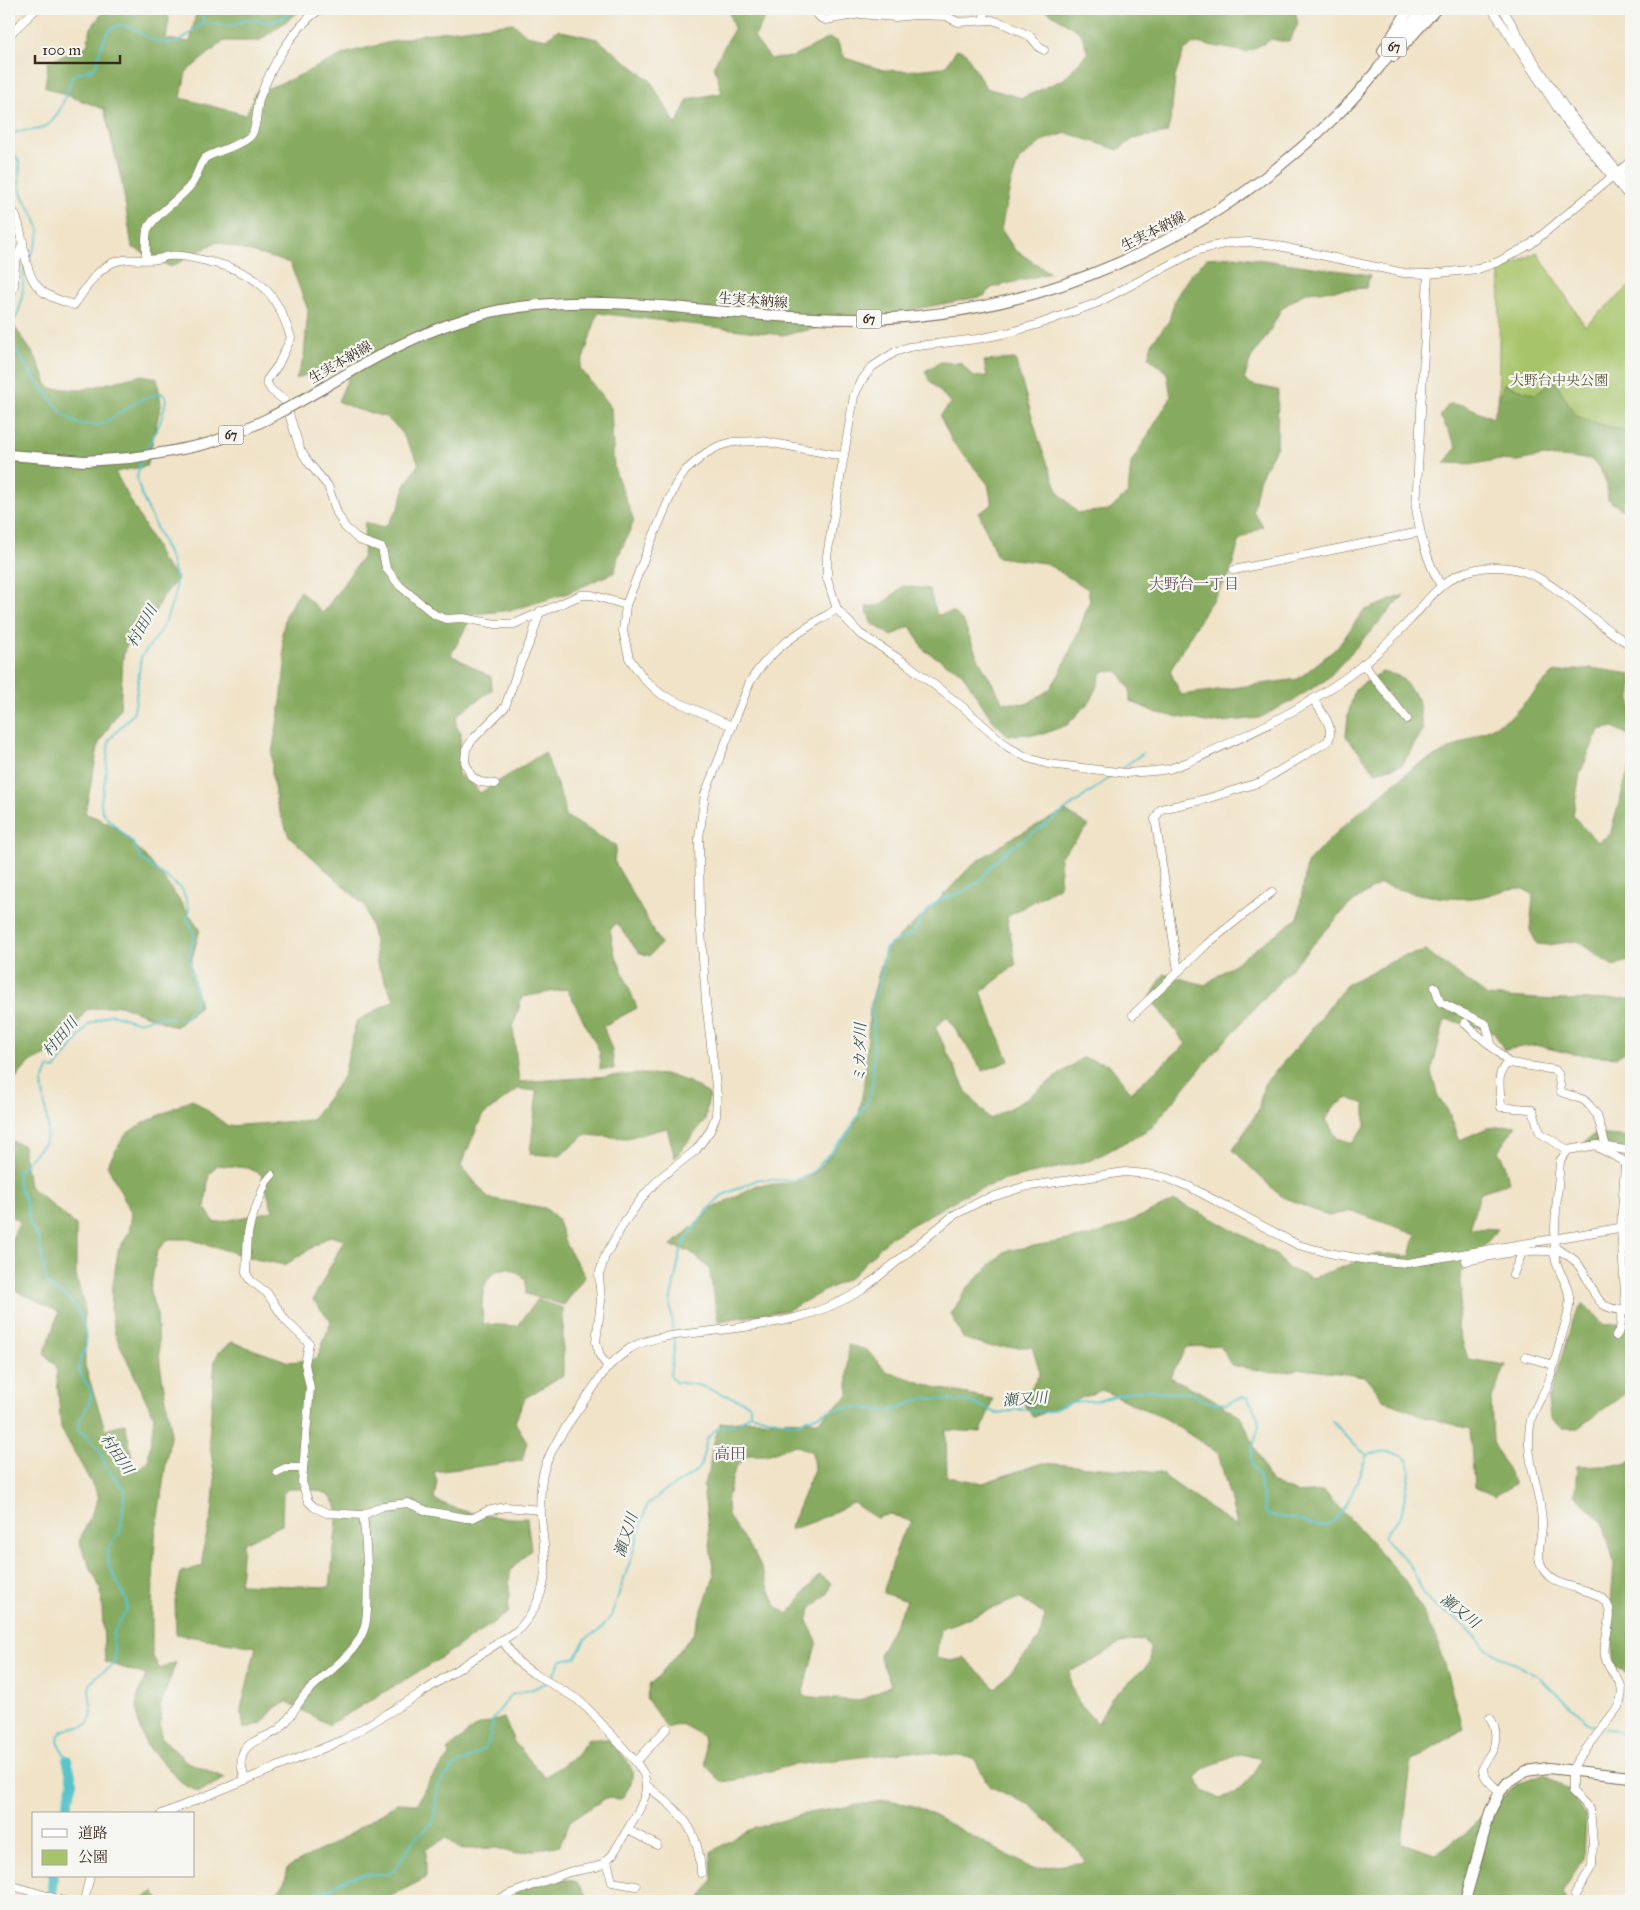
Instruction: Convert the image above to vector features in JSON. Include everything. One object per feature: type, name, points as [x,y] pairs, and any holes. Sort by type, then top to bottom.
[{"type":"main road","points":[[1365,85],[1374,66],[1408,9]]},
{"type":"main road","name":"生実本納線","points":[[9,455],[84,461],[130,458],[183,449],[231,435],[282,412],[386,351],[434,329],[491,312],[536,304],[565,302],[620,303],[806,318],[859,319],[915,317],[943,313],[1033,294],[1108,268],[1168,241],[1233,201],[1275,170],[1339,113],[1365,85],[1422,9]]},
{"type":"main road","points":[[1365,85],[1386,66],[1436,9]]},
{"type":"main road","points":[[1465,1901],[1490,1812],[1500,1792],[1508,1782],[1526,1771],[1548,1768],[1631,1777]]},
{"type":"street","points":[[9,35],[36,9]]},
{"type":"street","points":[[146,259],[147,230],[151,223],[176,202],[190,187],[205,158],[246,140],[252,134],[260,97],[281,55],[296,30],[306,18],[320,9]]},
{"type":"street","points":[[812,9],[821,18],[826,20],[860,14],[895,18],[947,12],[958,22],[983,20],[1002,23],[1026,34],[1044,50]]},
{"type":"street","points":[[983,20],[986,9]]},
{"type":"street","points":[[1492,9],[1566,121],[1616,174],[1631,187]]},
{"type":"street","points":[[1503,9],[1528,52],[1568,112],[1616,174],[1631,199]]},
{"type":"street","points":[[1631,161],[1531,244],[1498,262],[1478,269],[1428,274],[1404,273],[1274,246],[1249,242],[1228,243],[1198,250],[1097,303],[1036,325],[1000,334],[909,347],[895,352],[872,367],[854,396],[842,456],[826,568],[830,590],[837,609],[858,633],[930,681],[1008,747],[1028,758],[1048,764],[1126,772],[1140,773],[1169,769],[1208,753],[1313,699],[1363,664],[1408,622],[1441,586],[1471,570],[1485,567],[1521,570],[1542,580],[1611,633],[1631,645]]},
{"type":"street","points":[[10,210],[18,221],[28,264],[33,280],[39,289],[52,297],[74,305],[95,276],[112,263],[131,259],[156,260],[168,256],[182,256],[228,266],[253,277],[266,290],[280,309],[291,338],[278,366],[267,380],[271,390],[284,401],[300,449],[328,486],[342,522],[359,540],[382,548],[386,568],[400,586],[435,616],[446,619],[463,618],[496,624],[514,624],[581,594],[592,595],[626,605]]},
{"type":"street","points":[[9,299],[14,286],[14,264],[23,244]]},
{"type":"street","points":[[1428,274],[1416,508],[1420,532],[1429,563],[1441,586]]},
{"type":"street","points":[[732,726],[662,695],[644,679],[629,658],[623,631],[626,605],[675,486],[684,471],[706,453],[719,446],[746,441],[842,456]]},
{"type":"street","points":[[1234,570],[1420,532]]},
{"type":"street","points":[[608,1367],[600,1356],[596,1342],[601,1301],[600,1275],[605,1256],[625,1221],[645,1194],[660,1178],[696,1150],[710,1131],[716,1116],[717,1095],[706,1002],[700,916],[698,838],[705,794],[750,682],[759,668],[774,651],[792,637],[837,609]]},
{"type":"street","points":[[495,784],[480,782],[471,776],[465,762],[466,749],[473,739],[505,707],[540,611]]},
{"type":"street","points":[[1363,664],[1407,719]]},
{"type":"street","points":[[1178,971],[1156,824],[1157,815],[1161,808],[1206,799],[1261,782],[1328,741],[1330,729],[1313,699]]},
{"type":"street","points":[[1133,1014],[1221,933],[1272,892]]},
{"type":"street","points":[[1435,987],[1440,1002],[1486,1024],[1492,1047]]},
{"type":"street","points":[[1465,1023],[1509,1064],[1555,1070],[1558,1074],[1561,1092],[1584,1100],[1597,1116],[1602,1145],[1599,1148],[1622,1160],[1625,1164],[1621,1228],[1626,1311],[1616,1336]]},
{"type":"street","points":[[1509,1064],[1502,1069],[1500,1075],[1501,1107],[1530,1109],[1540,1133],[1568,1150],[1602,1145],[1631,1151]]},
{"type":"street","points":[[1568,1150],[1560,1161],[1555,1258],[1569,1291],[1570,1304],[1548,1384],[1531,1420],[1528,1446],[1542,1522],[1540,1561],[1545,1574],[1554,1581],[1596,1595],[1605,1600],[1610,1610],[1605,1656],[1609,1666],[1621,1683],[1622,1689],[1622,1699],[1618,1708],[1572,1770],[1572,1791],[1590,1810],[1592,1843],[1592,1866],[1575,1895]]},
{"type":"street","points":[[167,1812],[343,1740],[518,1630],[530,1617],[542,1594],[546,1574],[541,1510],[542,1478],[548,1460],[561,1437],[608,1367],[630,1348],[654,1340],[781,1322],[810,1315],[847,1299],[862,1290],[954,1215],[983,1200],[1023,1187],[1105,1174],[1125,1172],[1147,1174],[1168,1178],[1190,1187],[1298,1245],[1368,1260],[1408,1263],[1631,1226]]},
{"type":"street","points":[[272,1175],[266,1182],[249,1226],[246,1274],[250,1280],[267,1293],[286,1321],[309,1343],[305,1364],[310,1388],[303,1468],[303,1488],[308,1500],[314,1507],[327,1513],[363,1515],[383,1506],[401,1503],[408,1503],[427,1511],[466,1518],[473,1518],[488,1511],[506,1508],[541,1510]]},
{"type":"street","points":[[1466,1261],[1522,1250],[1555,1250],[1580,1265],[1596,1297],[1606,1308],[1626,1311]]},
{"type":"street","points":[[1513,1275],[1522,1250]]},
{"type":"street","points":[[1526,1358],[1554,1365]]},
{"type":"street","points":[[277,1472],[285,1468],[303,1468]]},
{"type":"street","points":[[245,1780],[240,1763],[245,1749],[251,1742],[278,1730],[290,1718],[303,1697],[355,1647],[365,1628],[367,1604],[363,1515]]},
{"type":"street","points":[[495,1901],[569,1872],[596,1867],[607,1860],[628,1830],[645,1796],[646,1785],[644,1774],[636,1762],[589,1710],[577,1699],[518,1662],[502,1640]]},
{"type":"street","points":[[1490,1718],[1495,1727],[1494,1746],[1484,1763],[1482,1771],[1500,1792]]},
{"type":"street","points":[[636,1762],[667,1728]]},
{"type":"street","points":[[646,1785],[675,1809],[696,1839],[701,1873]]},
{"type":"street","points":[[628,1830],[657,1845]]},
{"type":"street","points":[[607,1860],[612,1882],[636,1886]]},
{"type":"street","points":[[84,1901],[90,1878]]},
{"type":"street","points":[[9,1885],[63,1901]]},
{"type":"green space","points":[[105,9],[166,9],[169,19],[166,39],[190,42],[196,13],[201,9],[303,9],[259,41],[224,41],[186,72],[181,98],[246,115],[255,93],[294,78],[346,53],[424,34],[513,23],[526,35],[547,39],[557,30],[597,39],[650,80],[676,125],[688,99],[722,93],[714,65],[734,29],[728,9],[804,9],[792,15],[767,14],[754,38],[771,59],[793,57],[829,38],[837,41],[845,58],[883,70],[904,71],[945,67],[957,49],[965,52],[986,88],[1022,98],[1064,79],[1088,52],[1081,33],[1044,9],[1295,9],[1298,24],[1289,41],[1272,39],[1247,52],[1196,43],[1184,50],[1175,77],[1171,118],[1167,133],[1133,139],[1118,150],[1067,133],[1044,140],[1019,160],[1011,183],[1001,229],[1015,250],[1050,273],[991,288],[984,296],[782,335],[598,313],[580,368],[611,408],[614,468],[634,521],[618,557],[615,572],[568,593],[513,610],[473,614],[451,655],[491,677],[492,690],[457,715],[456,726],[461,733],[458,775],[471,782],[480,793],[545,752],[564,804],[564,815],[616,846],[614,861],[661,944],[649,956],[638,952],[617,923],[610,929],[614,951],[637,1008],[603,1026],[612,1050],[614,1069],[600,1069],[600,1052],[567,989],[522,997],[513,1028],[519,1082],[640,1074],[668,1075],[689,1082],[709,1094],[705,1120],[675,1158],[667,1128],[627,1138],[585,1135],[560,1156],[530,1154],[537,1091],[518,1089],[482,1116],[461,1165],[488,1198],[545,1208],[557,1218],[566,1245],[585,1276],[564,1305],[526,1294],[526,1279],[510,1269],[497,1271],[491,1275],[484,1287],[483,1324],[518,1326],[537,1300],[563,1308],[563,1375],[525,1398],[515,1422],[527,1442],[522,1461],[434,1472],[437,1482],[434,1499],[479,1515],[527,1518],[531,1550],[510,1571],[508,1613],[433,1663],[329,1725],[287,1702],[276,1707],[262,1723],[244,1729],[241,1709],[256,1647],[176,1634],[175,1601],[181,1572],[203,1566],[203,1549],[212,1514],[215,1479],[209,1438],[215,1360],[219,1352],[232,1342],[289,1362],[317,1359],[331,1321],[313,1300],[344,1240],[330,1236],[285,1265],[255,1259],[189,1239],[169,1239],[157,1251],[150,1292],[157,1315],[160,1364],[171,1430],[155,1537],[152,1655],[160,1669],[176,1662],[160,1707],[161,1737],[186,1761],[225,1778],[199,1792],[184,1785],[146,1745],[138,1721],[137,1699],[146,1675],[105,1662],[101,1590],[79,1542],[99,1497],[61,1428],[56,1366],[44,1354],[59,1312],[9,1287],[9,1244],[20,1222],[9,1215],[9,1140],[23,1145],[29,1186],[76,1225],[76,1278],[84,1304],[85,1366],[105,1429],[125,1423],[135,1471],[148,1462],[154,1417],[115,1334],[111,1311],[112,1291],[118,1251],[129,1232],[132,1214],[107,1165],[125,1135],[136,1127],[192,1099],[228,1126],[312,1120],[344,1075],[356,1022],[394,1000],[377,964],[374,939],[365,906],[289,836],[277,805],[272,775],[272,753],[281,702],[285,664],[282,634],[286,614],[300,591],[323,613],[363,556],[365,522],[379,527],[386,526],[399,507],[405,486],[419,463],[400,430],[386,417],[355,409],[338,401],[359,353],[296,379],[304,357],[308,310],[290,263],[216,242],[171,267],[132,247],[122,183],[104,109],[45,87],[48,62],[87,46],[91,28]],"holes":[[[217,1165],[248,1168],[261,1174],[273,1211],[215,1223],[205,1208],[209,1174]],[[288,1489],[318,1490],[329,1496],[338,1510],[330,1587],[240,1584],[243,1543],[282,1525],[283,1494]]]},
{"type":"green space","name":"大野台中央公園","points":[[1537,252],[1585,326],[1631,285],[1631,497],[1612,496],[1594,456],[1498,423],[1500,272]]},
{"type":"green space","points":[[1235,256],[1370,275],[1366,288],[1306,292],[1282,308],[1267,336],[1251,358],[1244,380],[1253,385],[1278,390],[1277,446],[1259,480],[1253,511],[1263,526],[1240,539],[1229,576],[1202,615],[1170,671],[1181,695],[1298,679],[1338,647],[1363,611],[1404,595],[1327,679],[1292,701],[1259,718],[1212,723],[1157,713],[1130,701],[1130,689],[1118,671],[1102,672],[1092,699],[1067,725],[1043,734],[1008,735],[992,720],[962,673],[924,650],[910,626],[892,636],[871,623],[866,607],[881,605],[903,586],[929,589],[937,615],[953,612],[963,621],[978,658],[1003,702],[1027,704],[1050,689],[1061,671],[1079,631],[1090,600],[1088,589],[1045,563],[997,557],[979,513],[992,505],[988,484],[952,441],[940,416],[951,403],[930,381],[925,371],[941,362],[961,363],[973,377],[987,376],[984,361],[1015,359],[1040,444],[1059,493],[1078,513],[1110,510],[1128,493],[1131,463],[1171,397],[1167,373],[1148,357],[1153,341],[1169,321],[1175,299],[1190,275],[1207,258]]},
{"type":"green space","points":[[9,323],[14,326],[36,358],[49,388],[81,390],[142,375],[157,378],[161,403],[147,466],[115,472],[156,547],[161,560],[178,579],[161,599],[154,614],[125,648],[120,709],[99,743],[85,813],[113,826],[138,849],[160,874],[200,929],[190,966],[200,1006],[176,1027],[120,1005],[86,1010],[62,1049],[32,1061],[9,1088]]},
{"type":"green space","points":[[1554,380],[1576,416],[1631,434],[1631,516],[1608,499],[1606,475],[1590,459],[1543,456],[1518,461],[1495,460],[1475,464],[1444,463],[1457,447],[1440,416],[1449,404],[1464,405],[1493,418],[1504,384],[1535,394]]},
{"type":"green space","points":[[1591,668],[1631,674],[1631,737],[1614,727],[1599,730],[1580,773],[1573,816],[1597,842],[1610,835],[1631,761],[1631,960],[1613,966],[1577,941],[1548,945],[1537,944],[1530,930],[1533,896],[1528,891],[1522,889],[1508,889],[1480,897],[1455,898],[1404,891],[1380,884],[1348,906],[1205,1063],[1151,1128],[1092,1160],[1005,1180],[968,1193],[889,1238],[851,1277],[788,1310],[718,1321],[709,1268],[689,1251],[671,1246],[713,1208],[757,1185],[794,1183],[810,1176],[820,1168],[858,1119],[864,1084],[870,1007],[885,950],[933,906],[972,865],[1010,839],[1065,811],[1089,826],[1060,857],[1060,886],[1007,917],[1016,965],[981,992],[1009,1061],[983,1071],[947,1016],[935,1027],[967,1093],[990,1119],[1026,1099],[1082,1058],[1109,1064],[1131,1092],[1186,1044],[1150,998],[1164,974],[1205,985],[1298,918],[1307,863],[1343,826],[1414,767],[1510,718],[1553,673]]},
{"type":"green space","points":[[1382,672],[1400,676],[1418,699],[1423,730],[1402,765],[1375,772],[1346,736],[1348,715],[1355,689]]},
{"type":"green space","points":[[1426,951],[1488,996],[1556,1000],[1631,999],[1631,1048],[1617,1057],[1572,1054],[1535,1045],[1504,1050],[1494,1032],[1445,1019],[1431,1072],[1438,1096],[1448,1111],[1460,1140],[1487,1128],[1516,1125],[1498,1151],[1505,1164],[1509,1183],[1481,1192],[1469,1228],[1498,1229],[1460,1274],[1462,1291],[1457,1325],[1468,1359],[1506,1365],[1491,1400],[1493,1442],[1515,1484],[1495,1496],[1474,1487],[1470,1429],[1426,1417],[1385,1401],[1365,1376],[1302,1369],[1273,1373],[1231,1365],[1220,1345],[1187,1347],[1170,1377],[1208,1396],[1242,1418],[1270,1482],[1297,1493],[1323,1491],[1408,1584],[1437,1641],[1463,1729],[1411,1762],[1402,1843],[1435,1854],[1463,1835],[1515,1785],[1544,1774],[1567,1789],[1586,1816],[1584,1859],[1562,1892],[1566,1901],[699,1901],[712,1881],[711,1852],[749,1830],[808,1813],[889,1800],[918,1807],[1033,1869],[1085,1862],[1080,1852],[1030,1805],[989,1786],[974,1758],[912,1751],[793,1765],[722,1782],[706,1766],[703,1736],[681,1724],[667,1728],[646,1698],[650,1684],[658,1677],[693,1634],[714,1577],[703,1486],[709,1471],[712,1448],[720,1423],[749,1420],[818,1421],[848,1396],[848,1345],[867,1350],[886,1371],[937,1388],[993,1399],[981,1432],[946,1430],[947,1477],[983,1483],[1042,1463],[1160,1473],[1238,1528],[1218,1453],[1164,1418],[1102,1390],[1033,1417],[1023,1402],[1040,1373],[1032,1347],[989,1347],[963,1338],[951,1314],[968,1287],[1005,1251],[1091,1236],[1117,1227],[1175,1201],[1225,1225],[1274,1253],[1289,1269],[1312,1278],[1377,1254],[1410,1256],[1416,1234],[1352,1211],[1328,1216],[1280,1196],[1233,1150],[1258,1111],[1264,1084],[1304,1039],[1347,984],[1401,957]],"holes":[[[1348,1098],[1365,1104],[1365,1126],[1353,1143],[1337,1138],[1326,1120],[1332,1108]],[[795,1445],[812,1452],[814,1469],[789,1530],[813,1522],[853,1503],[876,1518],[890,1514],[912,1522],[901,1536],[883,1593],[907,1601],[879,1655],[891,1685],[859,1701],[802,1696],[817,1641],[807,1621],[811,1609],[827,1594],[831,1583],[819,1575],[788,1614],[776,1606],[757,1558],[728,1516],[727,1501],[735,1468],[748,1455],[767,1455]],[[1019,1598],[1045,1615],[1039,1640],[996,1688],[964,1658],[951,1661],[936,1658],[940,1629]],[[1144,1639],[1150,1648],[1150,1663],[1112,1697],[1098,1723],[1078,1700],[1071,1686],[1070,1679],[1070,1671],[1093,1661],[1120,1643]],[[1241,1754],[1262,1759],[1245,1784],[1227,1797],[1219,1799],[1205,1791],[1196,1779],[1206,1767]]]},
{"type":"green space","points":[[1594,1134],[1631,1137],[1631,1207],[1627,1206],[1627,1157],[1585,1142]]},
{"type":"green space","points":[[1583,1303],[1604,1325],[1631,1323],[1631,1389],[1578,1428],[1562,1428],[1550,1417],[1548,1401],[1573,1320]]},
{"type":"green space","points":[[1631,1460],[1631,1675],[1614,1666],[1610,1617],[1614,1563],[1603,1522],[1575,1495],[1577,1466],[1628,1464]]},
{"type":"green space","points":[[504,1718],[514,1742],[545,1777],[577,1755],[588,1739],[608,1739],[631,1767],[632,1774],[628,1789],[621,1799],[606,1798],[571,1820],[560,1845],[515,1854],[497,1848],[460,1849],[446,1838],[426,1849],[426,1878],[381,1901],[269,1901],[284,1884],[288,1867],[342,1839],[397,1803],[417,1804],[429,1781],[450,1756],[447,1750],[476,1726]]},
{"type":"green space","points":[[559,1878],[577,1882],[588,1898],[600,1901],[512,1901],[519,1889]]},
{"type":"green space","points":[[154,1892],[160,1901],[139,1901]]},
{"type":"waterway","points":[[200,9],[204,23]]},
{"type":"waterway","name":"村田川","points":[[9,135],[43,128],[55,118],[73,75],[92,69],[97,64],[105,36],[114,27],[121,25],[129,27],[158,42],[171,43],[180,41],[204,24],[231,26],[245,20],[272,21],[295,9]]},
{"type":"waterway","name":"村田川","points":[[9,150],[19,164],[20,188],[38,224],[39,233],[37,241],[29,258]]},
{"type":"waterway","name":"村田川","points":[[9,330],[20,306],[23,292],[24,267]]},
{"type":"waterway","name":"村田川","points":[[9,339],[27,368],[62,413],[78,424],[100,425],[144,398],[162,393],[166,398],[161,420],[143,453]]},
{"type":"waterway","name":"村田川","points":[[67,1760],[58,1742],[59,1735],[64,1730],[88,1724],[92,1713],[89,1689],[91,1683],[99,1674],[112,1666],[115,1659],[113,1636],[115,1629],[127,1610],[127,1601],[111,1570],[107,1557],[108,1548],[120,1532],[125,1490],[105,1466],[99,1449],[78,1429],[78,1425],[90,1402],[91,1394],[91,1390],[79,1370],[79,1363],[86,1345],[85,1332],[75,1306],[66,1297],[47,1284],[39,1239],[30,1225],[27,1206],[17,1180],[18,1172],[46,1141],[48,1127],[42,1084],[48,1068],[55,1069],[89,1024],[111,1014],[137,1022],[159,1017],[185,1019],[195,1003],[196,994],[189,956],[195,936],[188,919],[189,908],[182,889],[141,859],[133,843],[102,811],[101,802],[109,740],[133,714],[141,657],[158,635],[175,595],[176,581],[171,560],[138,483],[137,477],[141,460]]},
{"type":"waterway","name":"ミカダ川","points":[[1121,769],[1143,753]]},
{"type":"waterway","name":"ミカダ川","points":[[673,1332],[670,1303],[681,1250],[704,1214],[721,1196],[759,1179],[793,1181],[812,1173],[849,1132],[867,1103],[873,1078],[874,1035],[871,1006],[880,982],[885,949],[892,943],[913,934],[921,918],[934,904],[962,892],[979,882],[1006,851],[1113,775]]},
{"type":"waterway","name":"ミカダ川","points":[[674,1337],[675,1343],[670,1375],[675,1382],[698,1385],[747,1403],[750,1406],[750,1414]]},
{"type":"waterway","name":"瀬又川","points":[[750,1414],[795,1424],[834,1409],[858,1407],[883,1411],[895,1410],[918,1400],[928,1398],[970,1402],[1000,1414],[1018,1409],[1046,1412],[1073,1402],[1101,1400],[1129,1392],[1147,1390],[1169,1393],[1190,1392],[1203,1401],[1226,1404],[1242,1397],[1248,1398],[1258,1417],[1259,1425],[1251,1456],[1252,1465],[1259,1478],[1266,1514],[1292,1518],[1317,1526],[1330,1524],[1344,1509],[1350,1498],[1367,1455],[1380,1452],[1394,1452],[1405,1458],[1409,1464],[1410,1471],[1401,1515],[1384,1538],[1409,1563],[1424,1594],[1435,1607],[1455,1617],[1488,1649],[1540,1678],[1590,1724],[1600,1727]]},
{"type":"waterway","name":"瀬又川","points":[[551,1680],[561,1660],[576,1657],[585,1639],[600,1630],[611,1616],[647,1505],[663,1492],[700,1468],[707,1439],[715,1430],[722,1426],[740,1423],[750,1414]]},
{"type":"waterway","points":[[1332,1421],[1352,1443],[1367,1455]]},
{"type":"waterway","name":"瀬又川","points":[[293,1901],[306,1895],[327,1890],[349,1878],[363,1874],[387,1874],[395,1870],[413,1840],[433,1823],[438,1786],[443,1779],[455,1766],[483,1750],[489,1742],[493,1719],[511,1695],[533,1689],[545,1683]]},
{"type":"waterway","name":"瀬又川","points":[[1605,1728],[1631,1736]]},
{"type":"waterway","name":"村田川","points":[[66,1812],[73,1782],[67,1760]]},
{"type":"waterway","name":"村田川","points":[[51,1901],[53,1878]]},
{"type":"district","name":"大野台一丁目","points":[[1194,584]]},
{"type":"district","name":"高田","points":[[730,1453]]}]
